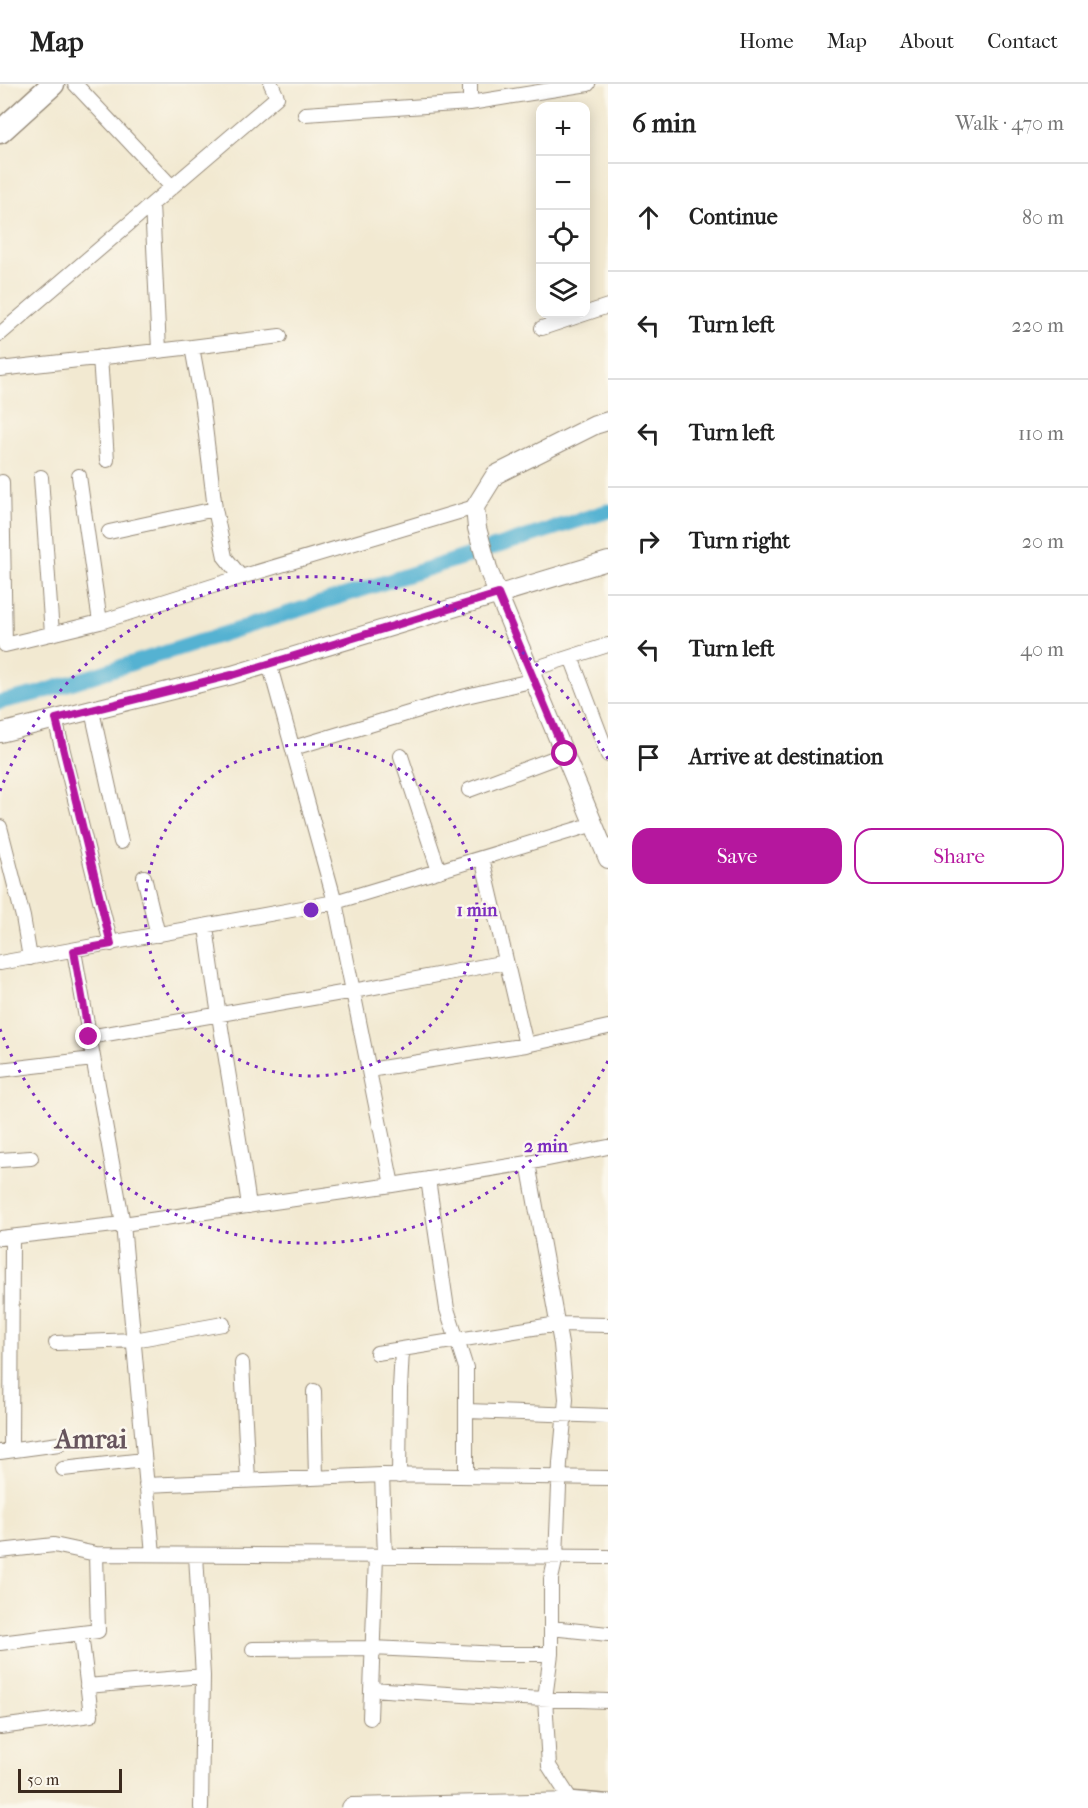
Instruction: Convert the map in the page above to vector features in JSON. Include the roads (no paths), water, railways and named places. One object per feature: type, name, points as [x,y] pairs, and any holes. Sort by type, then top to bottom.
[{"type":"main road","points":[[0,132],[53,84]]},
{"type":"main road","points":[[352,1808],[608,1806]]},
{"type":"street","points":[[75,84],[172,187]]},
{"type":"street","points":[[0,334],[277,97],[271,84]]},
{"type":"street","points":[[470,84],[470,104]]},
{"type":"street","points":[[305,114],[470,104],[588,84]]},
{"type":"street","points":[[152,204],[159,350]]},
{"type":"street","points":[[542,328],[608,306]]},
{"type":"street","points":[[0,369],[280,336]]},
{"type":"street","points":[[192,347],[202,402],[215,509],[225,557],[241,577]]},
{"type":"street","points":[[100,357],[106,460]]},
{"type":"street","points":[[608,421],[595,425],[495,475],[475,507],[477,528],[489,572],[608,859]]},
{"type":"street","points":[[80,476],[100,622]]},
{"type":"street","points":[[40,477],[52,633]]},
{"type":"street","points":[[2,482],[5,645],[100,622],[475,507]]},
{"type":"street","points":[[109,532],[215,509]]},
{"type":"street","points":[[0,733],[232,675],[608,561]]},
{"type":"street","points":[[293,748],[533,675],[571,657],[608,645]]},
{"type":"street","points":[[571,657],[608,755]]},
{"type":"street","points":[[269,663],[335,902],[393,1185]]},
{"type":"street","points":[[92,711],[121,842]]},
{"type":"street","points":[[56,719],[111,944]]},
{"type":"street","points":[[469,790],[565,754]]},
{"type":"street","points":[[401,756],[439,871]]},
{"type":"street","points":[[0,963],[335,902],[594,824]]},
{"type":"street","points":[[0,827],[23,917],[30,958]]},
{"type":"street","points":[[482,858],[526,1045]]},
{"type":"street","points":[[144,877],[158,935]]},
{"type":"street","points":[[206,926],[249,1206]]},
{"type":"street","points":[[74,951],[123,1224],[153,1554]]},
{"type":"street","points":[[89,1037],[506,962]]},
{"type":"street","points":[[369,1071],[526,1045],[608,1028]]},
{"type":"street","points":[[0,1070],[93,1059]]},
{"type":"street","points":[[59,1444],[5,1451],[6,1238],[123,1224],[393,1185],[528,1163],[608,1147]]},
{"type":"street","points":[[0,1160],[31,1158]]},
{"type":"street","points":[[528,1163],[558,1324],[566,1399],[556,1557],[551,1579],[551,1654],[545,1698],[549,1766],[572,1806]]},
{"type":"street","points":[[428,1179],[447,1309],[466,1368],[466,1476]]},
{"type":"street","points":[[56,1343],[134,1340],[224,1324]]},
{"type":"street","points":[[377,1353],[459,1342],[558,1324],[608,1325]]},
{"type":"street","points":[[399,1476],[402,1350]]},
{"type":"street","points":[[242,1363],[248,1481]]},
{"type":"street","points":[[314,1391],[316,1478]]},
{"type":"street","points":[[467,1411],[608,1416]]},
{"type":"street","points":[[63,1469],[144,1460]]},
{"type":"street","points":[[146,1485],[382,1476],[608,1478]]},
{"type":"street","points":[[370,1718],[372,1648],[380,1556],[382,1476]]},
{"type":"street","points":[[0,1551],[54,1545],[96,1554],[608,1557]]},
{"type":"street","points":[[0,1643],[98,1631],[96,1554]]},
{"type":"street","points":[[196,1555],[203,1676],[201,1808]]},
{"type":"street","points":[[551,1628],[608,1634]]},
{"type":"street","points":[[0,1727],[91,1715],[81,1634]]},
{"type":"street","points":[[253,1649],[372,1648],[551,1654]]},
{"type":"street","points":[[87,1686],[203,1676]]},
{"type":"street","points":[[371,1689],[608,1701]]},
{"type":"waterway","points":[[0,702],[39,693],[608,511]]},
{"type":"district","name":"Amrai","points":[[91,1439]]}]
